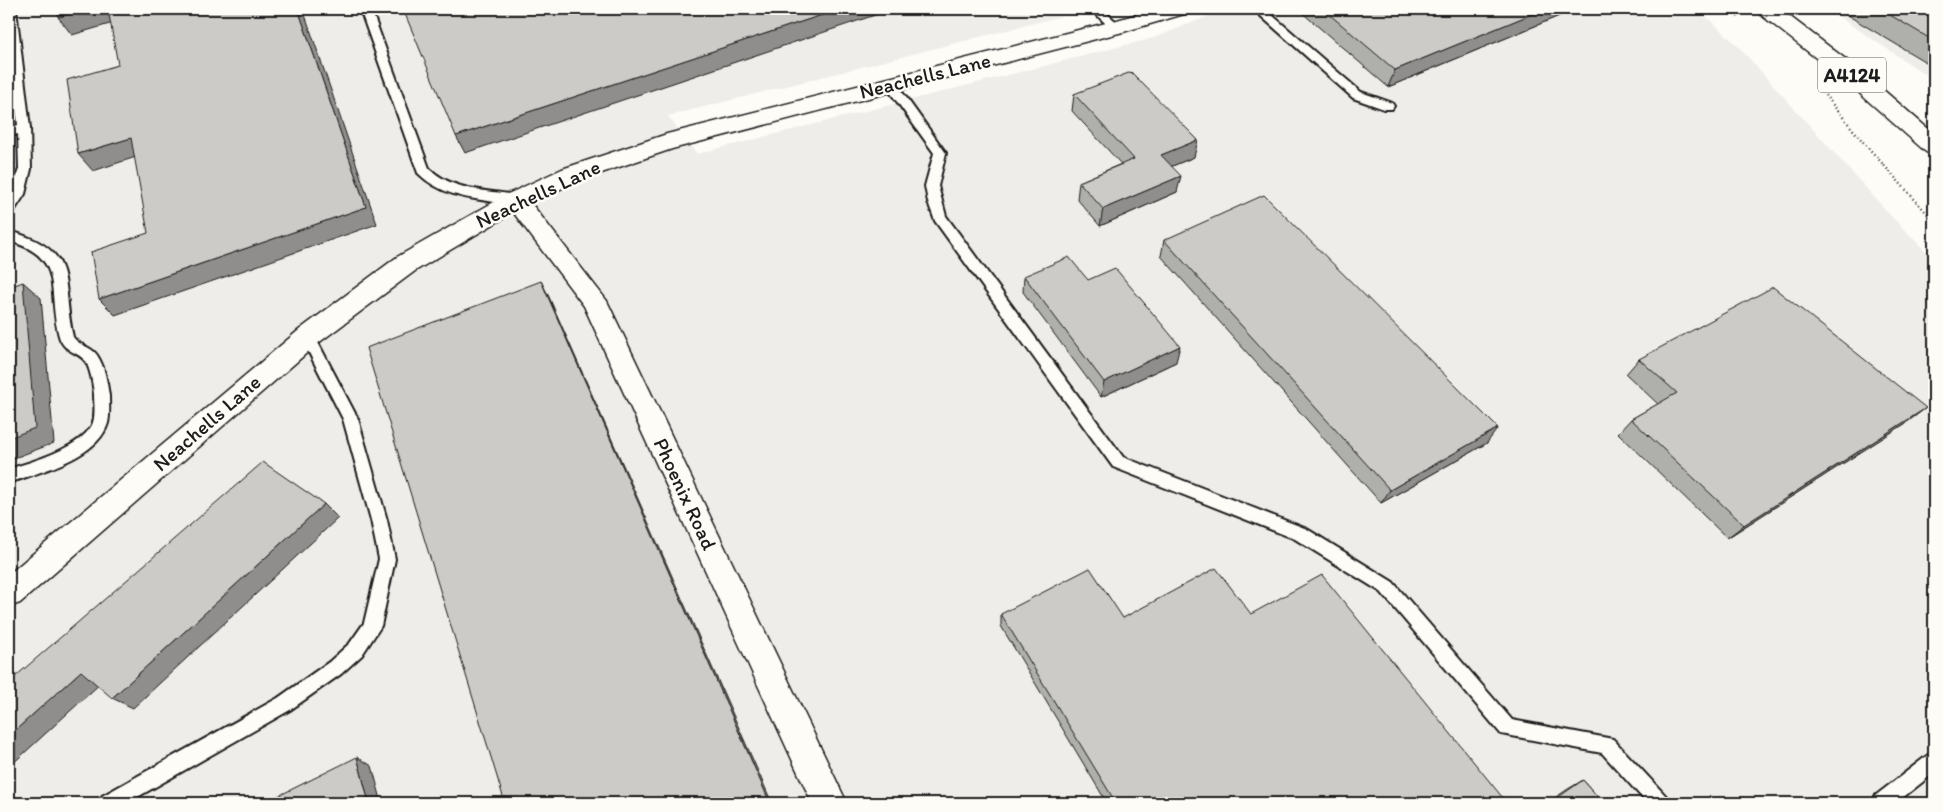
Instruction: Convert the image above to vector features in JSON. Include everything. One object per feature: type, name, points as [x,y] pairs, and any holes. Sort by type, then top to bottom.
[{"type":"street","name":"Neachells Lane","points":[[9,593],[308,337],[406,264],[516,200],[570,175],[667,142],[1116,27],[1177,9]]},
{"type":"street","name":"A4124","points":[[1766,9],[1857,79],[1934,146]]},
{"type":"street","name":"Phoenix Road","points":[[516,200],[594,301],[830,803]]},
{"type":"lane","points":[[9,208],[18,194],[25,169],[24,128],[10,9]]},
{"type":"lane","points":[[365,9],[423,170],[433,180],[450,188],[516,200]]},
{"type":"lane","points":[[1096,9],[1116,27]]},
{"type":"lane","points":[[1258,9],[1357,95],[1388,106]]},
{"type":"lane","points":[[891,85],[940,153],[940,160],[932,178],[932,194],[940,218],[1118,462],[1301,534],[1387,587],[1507,728],[1607,745],[1659,803]]},
{"type":"lane","points":[[9,132],[24,128]]},
{"type":"lane","points":[[9,236],[25,240],[48,253],[58,274],[66,338],[75,348],[90,356],[98,373],[103,412],[99,428],[84,443],[62,456],[9,476]]},
{"type":"lane","points":[[109,803],[284,704],[335,668],[356,649],[372,626],[387,559],[379,520],[350,419],[308,337]]},
{"type":"lane","points":[[1882,803],[1934,761]]},
{"type":"path","points":[[1728,9],[1741,18]]},
{"type":"path","points":[[1814,83],[1864,143],[1934,221]]},
{"type":"shaded area","points":[[9,9],[1090,9],[668,116],[697,154],[1154,38],[1226,9],[1698,9],[1737,45],[1891,216],[1934,260],[1934,803],[9,803]]},
{"type":"shaded area","points":[[1827,9],[1934,9],[1934,80]]},
{"type":"building","points":[[57,9],[90,9],[58,17]]},
{"type":"building","points":[[108,9],[298,9],[366,207],[99,299],[91,252],[148,233],[131,138],[78,154],[67,80],[118,65]]},
{"type":"building","points":[[403,9],[840,9],[456,136]]},
{"type":"building","points":[[1323,9],[1544,9],[1395,70]]},
{"type":"building","points":[[1880,9],[1934,9],[1934,41]]},
{"type":"building","points":[[1131,72],[1198,140],[1161,155],[1181,176],[1103,209],[1079,182],[1134,159],[1074,94]]},
{"type":"building","points":[[1264,195],[1498,428],[1390,490],[1164,240]]},
{"type":"building","points":[[1069,257],[1088,280],[1115,268],[1180,346],[1104,382],[1024,276]]},
{"type":"building","points":[[541,281],[770,803],[505,803],[366,348]]},
{"type":"building","points":[[23,282],[35,428],[9,438],[9,287]]},
{"type":"building","points":[[1773,287],[1926,408],[1744,525],[1631,419],[1677,393],[1639,359]]},
{"type":"building","points":[[263,462],[324,504],[112,698],[81,671],[9,736],[9,682]]},
{"type":"building","points":[[1090,568],[1123,618],[1216,568],[1251,614],[1322,575],[1507,803],[1116,803],[1001,614]]},
{"type":"building","points":[[357,757],[369,803],[264,803]]},
{"type":"building","points":[[1583,780],[1603,803],[1550,803]]}]
